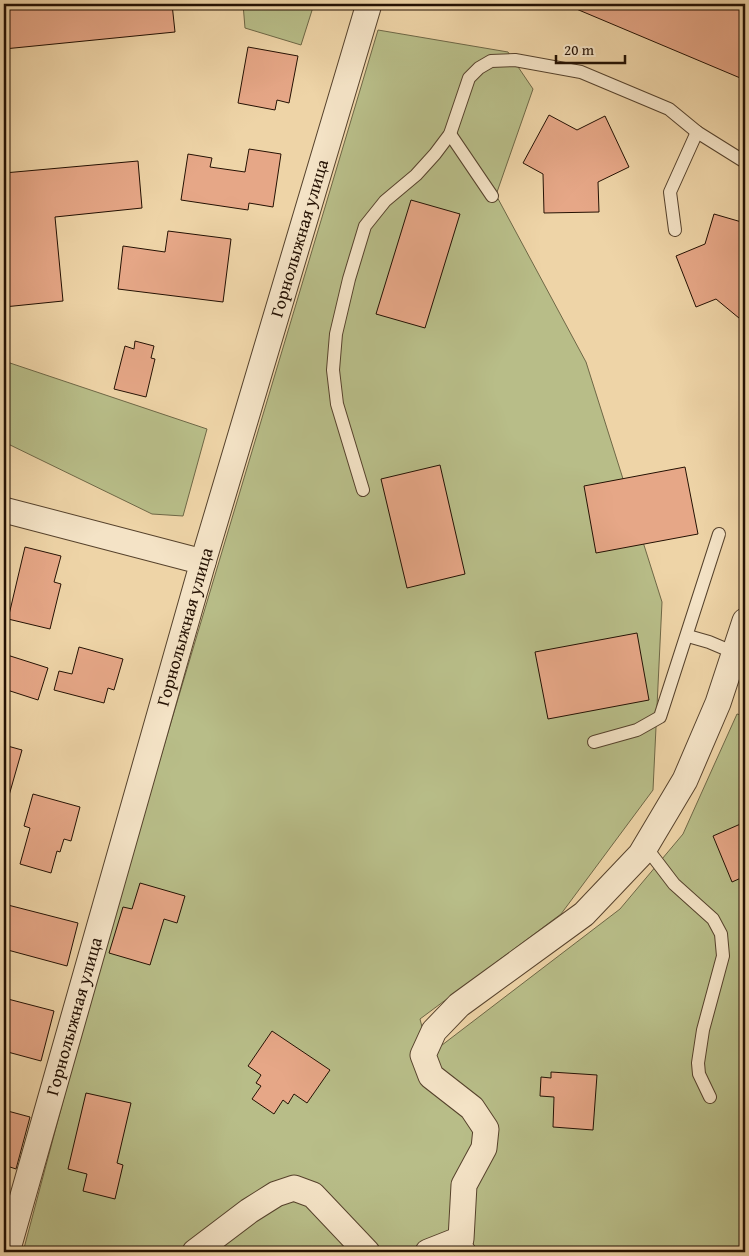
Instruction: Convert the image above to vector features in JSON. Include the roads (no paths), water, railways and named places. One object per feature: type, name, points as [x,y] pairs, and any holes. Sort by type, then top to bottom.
[{"type":"street","name":"Горнолыжная улица","points":[[7,1252],[203,562],[368,4]]},
{"type":"street","points":[[4,510],[203,562]]},
{"type":"street","points":[[428,1252],[466,1246],[464,1185],[484,1148],[486,1129],[472,1108],[431,1076],[423,1055],[434,1031],[459,1005],[584,914],[641,854],[685,780],[718,703],[745,620]]},
{"type":"street","points":[[195,1252],[248,1210],[276,1194],[294,1188],[314,1195],[367,1252]]},
{"type":"lane","points":[[363,490],[337,404],[333,370],[336,334],[349,279],[365,226],[374,213],[416,175],[450,134],[469,78],[479,68],[491,62],[515,60],[581,72],[669,109],[697,132],[745,162]]},
{"type":"lane","points":[[675,230],[670,192],[697,132]]},
{"type":"lane","points":[[450,134],[492,196]]},
{"type":"lane","points":[[594,742],[637,730],[660,717],[688,636],[719,534]]},
{"type":"lane","points":[[688,636],[709,642],[734,653]]},
{"type":"lane","points":[[645,846],[674,884],[713,919],[721,934],[723,956],[703,1030],[698,1062],[698,1074],[710,1097]]}]
